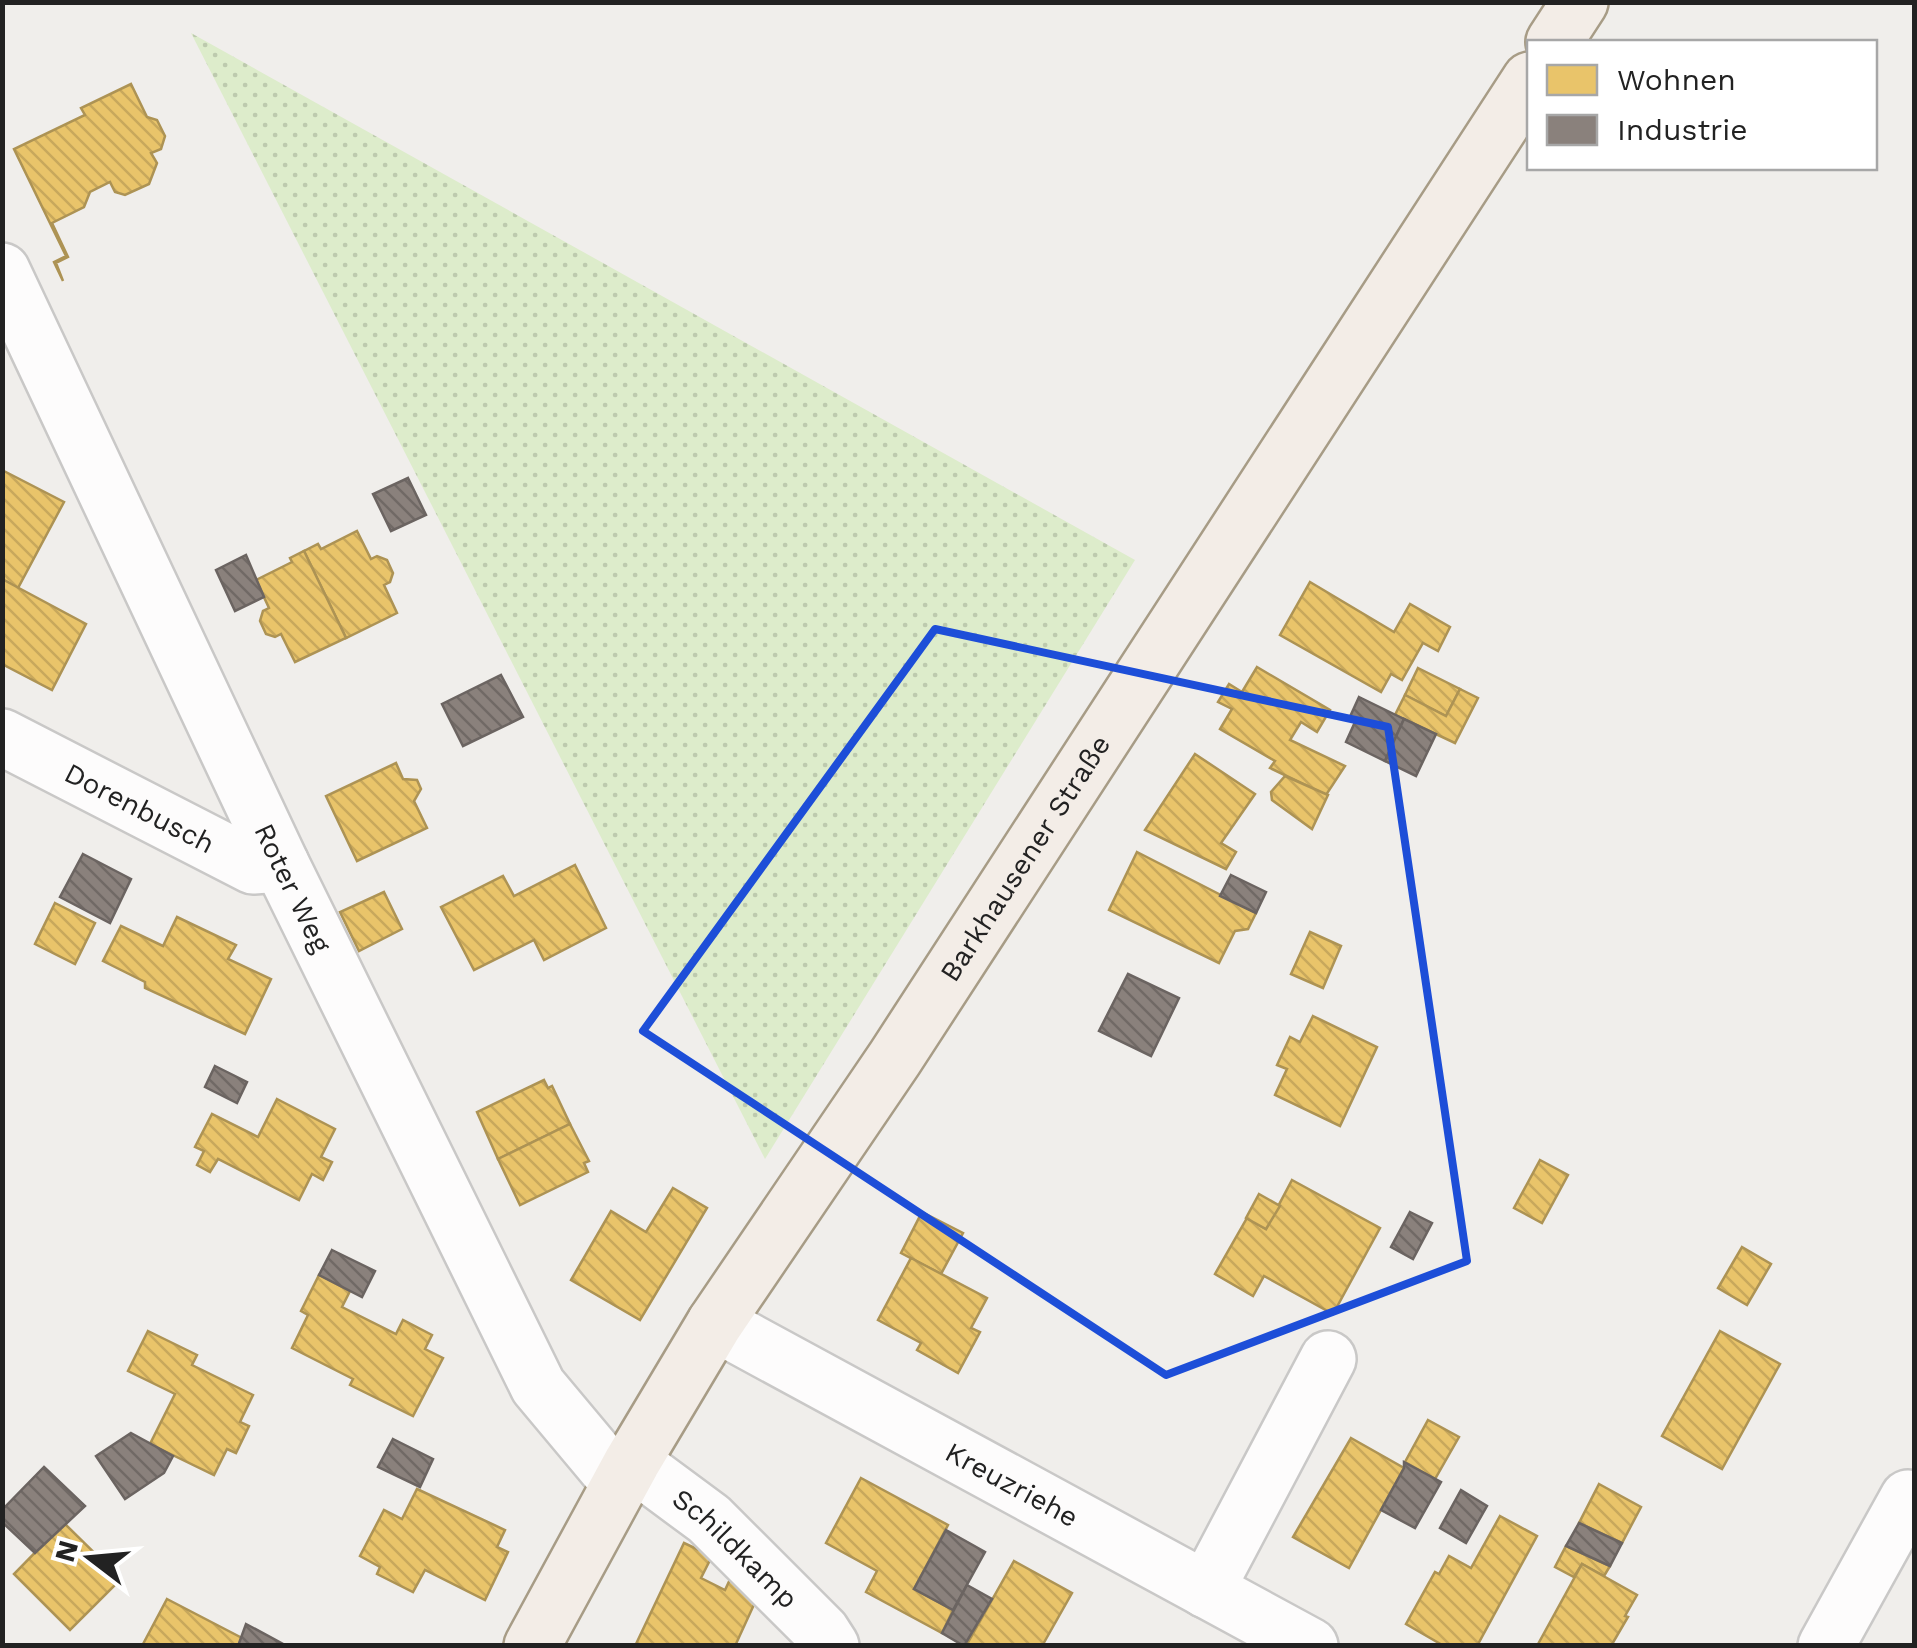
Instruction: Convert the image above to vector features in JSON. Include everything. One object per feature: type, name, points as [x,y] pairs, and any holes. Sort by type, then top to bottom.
[{"type":"main road","points":[[1555,40],[1580,2]]},
{"type":"main road","name":"Barkhausener Straße","points":[[532,1646],[626,1472],[715,1323],[906,1042],[1527,85]]},
{"type":"street","name":"Roter Weg","points":[[2,271],[281,864],[538,1386],[626,1472]]},
{"type":"street","name":"Dorenbusch","points":[[2,737],[253,866],[281,864]]},
{"type":"street","name":"Kreuzriehe","points":[[715,1323],[1310,1646]]},
{"type":"street","points":[[1206,1590],[1328,1360]]},
{"type":"street","name":"Schildkamp","points":[[626,1472],[709,1519],[822,1632],[830,1646]]},
{"type":"street","points":[[1826,1646],[1908,1498]]},
{"type":"highlighted area","points":[[935,629],[1388,727],[1467,1261],[1166,1375],[643,1031]]},
{"type":"green space","points":[[191,33],[1135,560],[765,1159]]},
{"type":"building: Wohnen","points":[[131,84],[147,117],[157,120],[165,136],[161,149],[151,153],[157,163],[149,184],[125,195],[115,192],[110,182],[90,192],[84,207],[52,223],[68,257],[56,263],[63,281],[54,262],[66,256],[14,149],[85,115],[81,108]]},
{"type":"building: Wohnen","points":[[2,470],[64,502],[18,588],[2,579]]},
{"type":"building: Wohnen","points":[[357,531],[371,559],[377,556],[387,560],[393,573],[384,585],[397,613],[346,638],[304,551],[318,544],[321,549]]},
{"type":"building: Wohnen","points":[[304,551],[346,638],[295,662],[281,634],[266,634],[260,621],[263,611],[269,608],[256,580],[292,562],[290,558]]},
{"type":"building: Wohnen","points":[[2,579],[86,624],[52,690],[2,664]]},
{"type":"building: Wohnen","points":[[1310,582],[1394,632],[1410,604],[1450,627],[1438,651],[1423,643],[1402,680],[1391,674],[1381,692],[1280,635]]},
{"type":"building: Wohnen","points":[[1257,667],[1330,710],[1317,732],[1301,722],[1290,740],[1345,766],[1326,795],[1270,768],[1275,761],[1220,729],[1232,709],[1218,702],[1229,684],[1242,692]]},
{"type":"building: Wohnen","points":[[1418,668],[1460,689],[1446,716],[1405,695]]},
{"type":"building: Wohnen","points":[[1460,689],[1478,698],[1455,743],[1395,715],[1405,695],[1446,716]]},
{"type":"building: Wohnen","points":[[1195,754],[1255,794],[1221,843],[1236,852],[1226,869],[1145,830]]},
{"type":"building: Wohnen","points":[[396,763],[403,779],[417,780],[421,789],[414,801],[427,828],[357,861],[326,796]]},
{"type":"building: Wohnen","points":[[1285,776],[1328,795],[1312,829],[1272,800],[1271,792]]},
{"type":"building: Wohnen","points":[[1137,852],[1256,913],[1248,929],[1235,931],[1219,963],[1109,910]]},
{"type":"building: Wohnen","points":[[575,865],[606,928],[544,960],[534,940],[474,970],[441,907],[503,876],[514,896]]},
{"type":"building: Wohnen","points":[[384,892],[402,929],[359,951],[340,912]]},
{"type":"building: Wohnen","points":[[55,903],[95,923],[75,964],[35,944]]},
{"type":"building: Wohnen","points":[[177,917],[236,945],[228,959],[271,979],[245,1034],[145,988],[145,982],[103,961],[121,926],[163,946]]},
{"type":"building: Wohnen","points":[[1310,932],[1341,946],[1323,988],[1291,974]]},
{"type":"building: Wohnen","points":[[1313,1016],[1377,1047],[1340,1126],[1275,1095],[1287,1069],[1277,1065],[1290,1037],[1300,1042]]},
{"type":"building: Wohnen","points":[[544,1080],[548,1088],[552,1086],[570,1124],[498,1159],[477,1112]]},
{"type":"building: Wohnen","points":[[277,1099],[335,1129],[321,1157],[332,1162],[323,1180],[312,1174],[299,1200],[218,1159],[210,1172],[197,1165],[204,1151],[195,1147],[212,1114],[258,1137]]},
{"type":"building: Wohnen","points":[[570,1124],[589,1161],[584,1163],[588,1172],[520,1205],[498,1159]]},
{"type":"building: Wohnen","points":[[1540,1160],[1568,1175],[1542,1223],[1514,1208]]},
{"type":"building: Wohnen","points":[[1292,1180],[1380,1228],[1333,1314],[1264,1276],[1253,1296],[1215,1274],[1247,1218],[1266,1229]]},
{"type":"building: Wohnen","points":[[673,1188],[707,1208],[640,1320],[571,1280],[611,1211],[646,1232]]},
{"type":"building: Wohnen","points":[[1259,1194],[1280,1206],[1266,1229],[1246,1218]]},
{"type":"building: Wohnen","points":[[922,1212],[963,1233],[941,1274],[901,1253]]},
{"type":"building: Wohnen","points":[[1742,1247],[1771,1264],[1747,1305],[1718,1288]]},
{"type":"building: Wohnen","points":[[911,1258],[987,1298],[971,1328],[980,1332],[958,1373],[917,1350],[921,1343],[878,1320]]},
{"type":"building: Wohnen","points":[[319,1275],[350,1291],[342,1307],[396,1334],[403,1320],[432,1335],[425,1349],[443,1358],[413,1416],[350,1385],[353,1379],[292,1348],[308,1315],[301,1311]]},
{"type":"building: Wohnen","points":[[148,1331],[197,1355],[192,1365],[253,1395],[240,1422],[249,1426],[236,1453],[227,1449],[214,1475],[150,1444],[175,1394],[128,1371]]},
{"type":"building: Wohnen","points":[[1720,1331],[1780,1364],[1722,1469],[1662,1436]]},
{"type":"building: Wohnen","points":[[1428,1420],[1459,1437],[1435,1479],[1405,1462]]},
{"type":"building: Wohnen","points":[[1351,1438],[1404,1468],[1349,1568],[1293,1537]]},
{"type":"building: Wohnen","points":[[861,1478],[948,1525],[914,1589],[953,1610],[942,1633],[866,1592],[877,1571],[826,1543]]},
{"type":"building: Wohnen","points":[[1599,1484],[1641,1507],[1622,1543],[1579,1523]]},
{"type":"building: Wohnen","points":[[417,1489],[505,1530],[497,1547],[508,1552],[485,1600],[425,1570],[413,1592],[377,1574],[380,1567],[360,1556],[384,1510],[402,1519]]},
{"type":"building: Wohnen","points":[[1500,1516],[1537,1536],[1477,1646],[1444,1646],[1406,1624],[1435,1572],[1439,1574],[1449,1556],[1471,1568]]},
{"type":"building: Wohnen","points":[[64,1523],[121,1579],[70,1630],[14,1574]]},
{"type":"building: Wohnen","points":[[684,1543],[712,1556],[701,1578],[725,1590],[734,1571],[763,1585],[735,1646],[636,1644]]},
{"type":"building: Wohnen","points":[[1566,1546],[1610,1566],[1604,1576],[1582,1564],[1574,1577],[1555,1567]]},
{"type":"building: Wohnen","points":[[1014,1561],[1072,1593],[1042,1646],[966,1646]]},
{"type":"building: Wohnen","points":[[1582,1564],[1637,1595],[1625,1616],[1628,1617],[1611,1646],[1537,1646]]},
{"type":"building: Wohnen","points":[[167,1599],[242,1638],[238,1646],[142,1646]]},
{"type":"building: Industrie","points":[[408,478],[426,515],[391,531],[373,494]]},
{"type":"building: Industrie","points":[[246,555],[264,597],[235,611],[216,570]]},
{"type":"building: Industrie","points":[[501,675],[523,717],[463,746],[442,704]]},
{"type":"building: Industrie","points":[[1359,697],[1404,719],[1385,761],[1346,742],[1355,722],[1349,719]]},
{"type":"building: Industrie","points":[[1404,719],[1436,734],[1416,776],[1385,761]]},
{"type":"building: Industrie","points":[[83,854],[131,879],[110,923],[60,897]]},
{"type":"building: Industrie","points":[[1231,875],[1266,892],[1256,913],[1220,896]]},
{"type":"building: Industrie","points":[[1128,974],[1179,998],[1151,1056],[1099,1031]]},
{"type":"building: Industrie","points":[[215,1066],[247,1082],[237,1103],[205,1087]]},
{"type":"building: Industrie","points":[[1410,1212],[1432,1223],[1413,1259],[1391,1247]]},
{"type":"building: Industrie","points":[[332,1250],[375,1271],[362,1297],[319,1275]]},
{"type":"building: Industrie","points":[[131,1433],[173,1456],[164,1473],[125,1499],[96,1456]]},
{"type":"building: Industrie","points":[[393,1439],[433,1459],[420,1487],[378,1467]]},
{"type":"building: Industrie","points":[[1404,1462],[1441,1482],[1415,1528],[1381,1510]]},
{"type":"building: Industrie","points":[[44,1467],[85,1506],[35,1553],[2,1522],[2,1510]]},
{"type":"building: Industrie","points":[[1461,1490],[1487,1506],[1466,1543],[1440,1528]]},
{"type":"building: Industrie","points":[[1579,1523],[1622,1543],[1610,1566],[1566,1546]]},
{"type":"building: Industrie","points":[[946,1530],[985,1552],[953,1610],[914,1589]]},
{"type":"building: Industrie","points":[[967,1585],[992,1599],[964,1646],[942,1633]]},
{"type":"building: Industrie","points":[[246,1624],[287,1646],[238,1646]]}]
